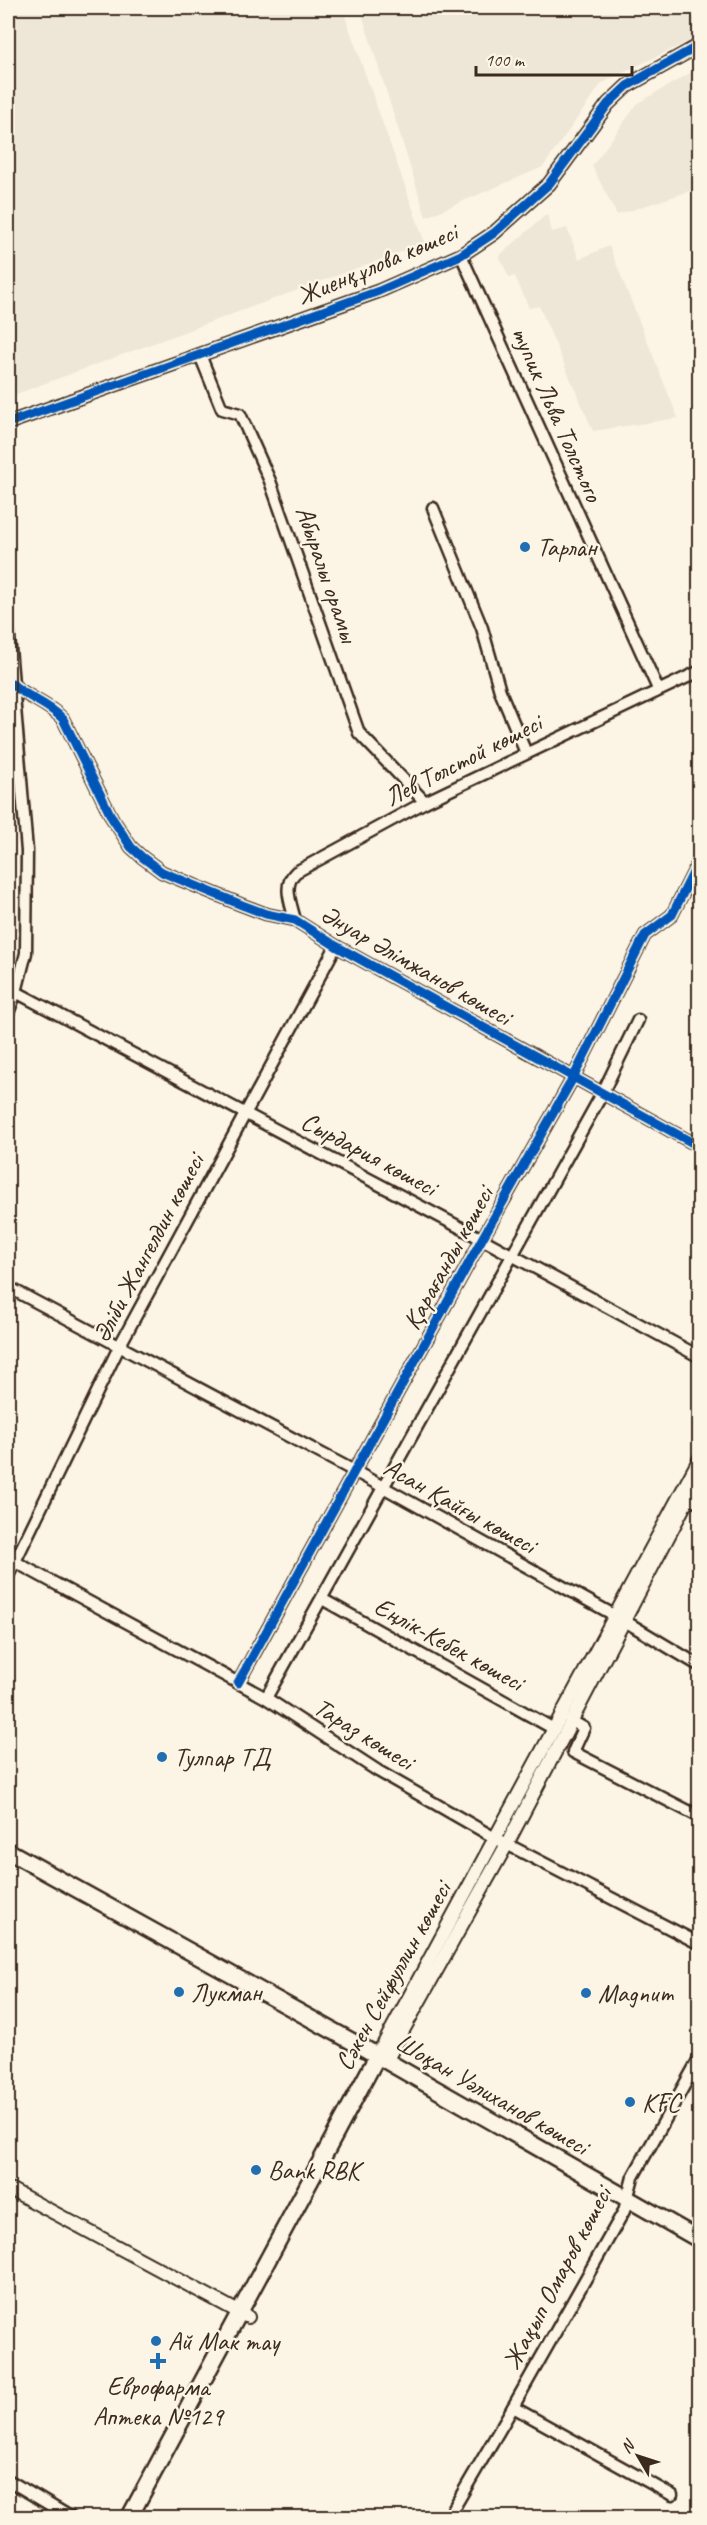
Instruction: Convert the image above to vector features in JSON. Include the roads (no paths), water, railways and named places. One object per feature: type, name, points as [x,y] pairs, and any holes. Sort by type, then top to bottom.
[{"type":"main road","name":"Шоқан Уәлиханов көшесі","points":[[8,1852],[381,2056],[699,2240]]},
{"type":"main road","name":"Сәкен Сейфуллин көшесі","points":[[129,2517],[243,2314],[381,2056]]},
{"type":"main road","name":"Сәкен Сейфуллин көшесі","points":[[140,2517],[243,2314]]},
{"type":"street","name":"Жиенқұлова көшесі","points":[[8,423],[379,291],[460,255],[494,233],[549,184],[597,118],[627,86],[699,45]]},
{"type":"street","name":"тупик Льва Толстого","points":[[460,255],[658,689]]},
{"type":"street","name":"Абыралы орамы","points":[[200,355],[222,408],[240,414],[270,480],[359,733],[425,802]]},
{"type":"street","points":[[433,508],[482,628],[501,691],[526,753]]},
{"type":"street","points":[[8,624],[27,852],[26,953],[8,1013]]},
{"type":"street","name":"Лев Толстой көшесі","points":[[295,920],[288,886],[290,878],[296,872],[425,802],[699,671]]},
{"type":"street","name":"Әнуар Әлімжанов көшесі","points":[[12,684],[35,701],[56,711],[63,719],[112,818],[131,847],[162,872],[266,914],[295,920],[336,946],[699,1147]]},
{"type":"street","name":"Қарағанды көшесі","points":[[238,1683],[573,1078],[645,935],[672,915],[699,859]]},
{"type":"street","name":"Әліби Жангелдин көшесі","points":[[8,1576],[11,1559],[120,1345],[336,946]]},
{"type":"street","name":"Сырдария көшесі","points":[[16,992],[699,1357]]},
{"type":"street","points":[[266,1698],[602,1094],[638,1020]]},
{"type":"street","name":"Асан Қайғы көшесі","points":[[8,1287],[356,1472],[618,1617],[699,1666]]},
{"type":"street","name":"Сәкен Сейфуллин көшесі","points":[[381,2056],[570,1719],[618,1617],[699,1458]]},
{"type":"street","name":"Сәкен Сейфуллин көшесі","points":[[501,1841],[554,1729],[699,1476]]},
{"type":"street","points":[[688,1497],[699,1504]]},
{"type":"street","name":"Тараз көшесі","points":[[11,1559],[266,1698],[378,1771],[501,1841],[699,1944]]},
{"type":"street","name":"Еңлік-Кебек көшесі","points":[[322,1599],[554,1729]]},
{"type":"street","points":[[570,1719],[584,1728],[573,1752],[699,1817]]},
{"type":"street","name":"Жақып Омаров көшесі","points":[[448,2517],[624,2211],[633,2177],[699,2057]]},
{"type":"street","points":[[9,2190],[243,2314]]},
{"type":"street","points":[[513,2407],[672,2495]]},
{"type":"street","points":[[8,2480],[72,2517]]},
{"type":"place","name":"Тарлан","points":[[525,547]]},
{"type":"place","name":"Тулпар ТД","points":[[162,1757]]},
{"type":"place","name":"Лукман","points":[[179,1992]]},
{"type":"place","name":"Magnum","points":[[586,1993]]},
{"type":"place","name":"KFC","points":[[630,2102]]},
{"type":"place","name":"Bank RBK","points":[[256,2170]]},
{"type":"place","name":"Ай Мак тау","points":[[156,2341]]},
{"type":"place","name":"Еврофарма Аптека №129","points":[[158,2361]]}]
